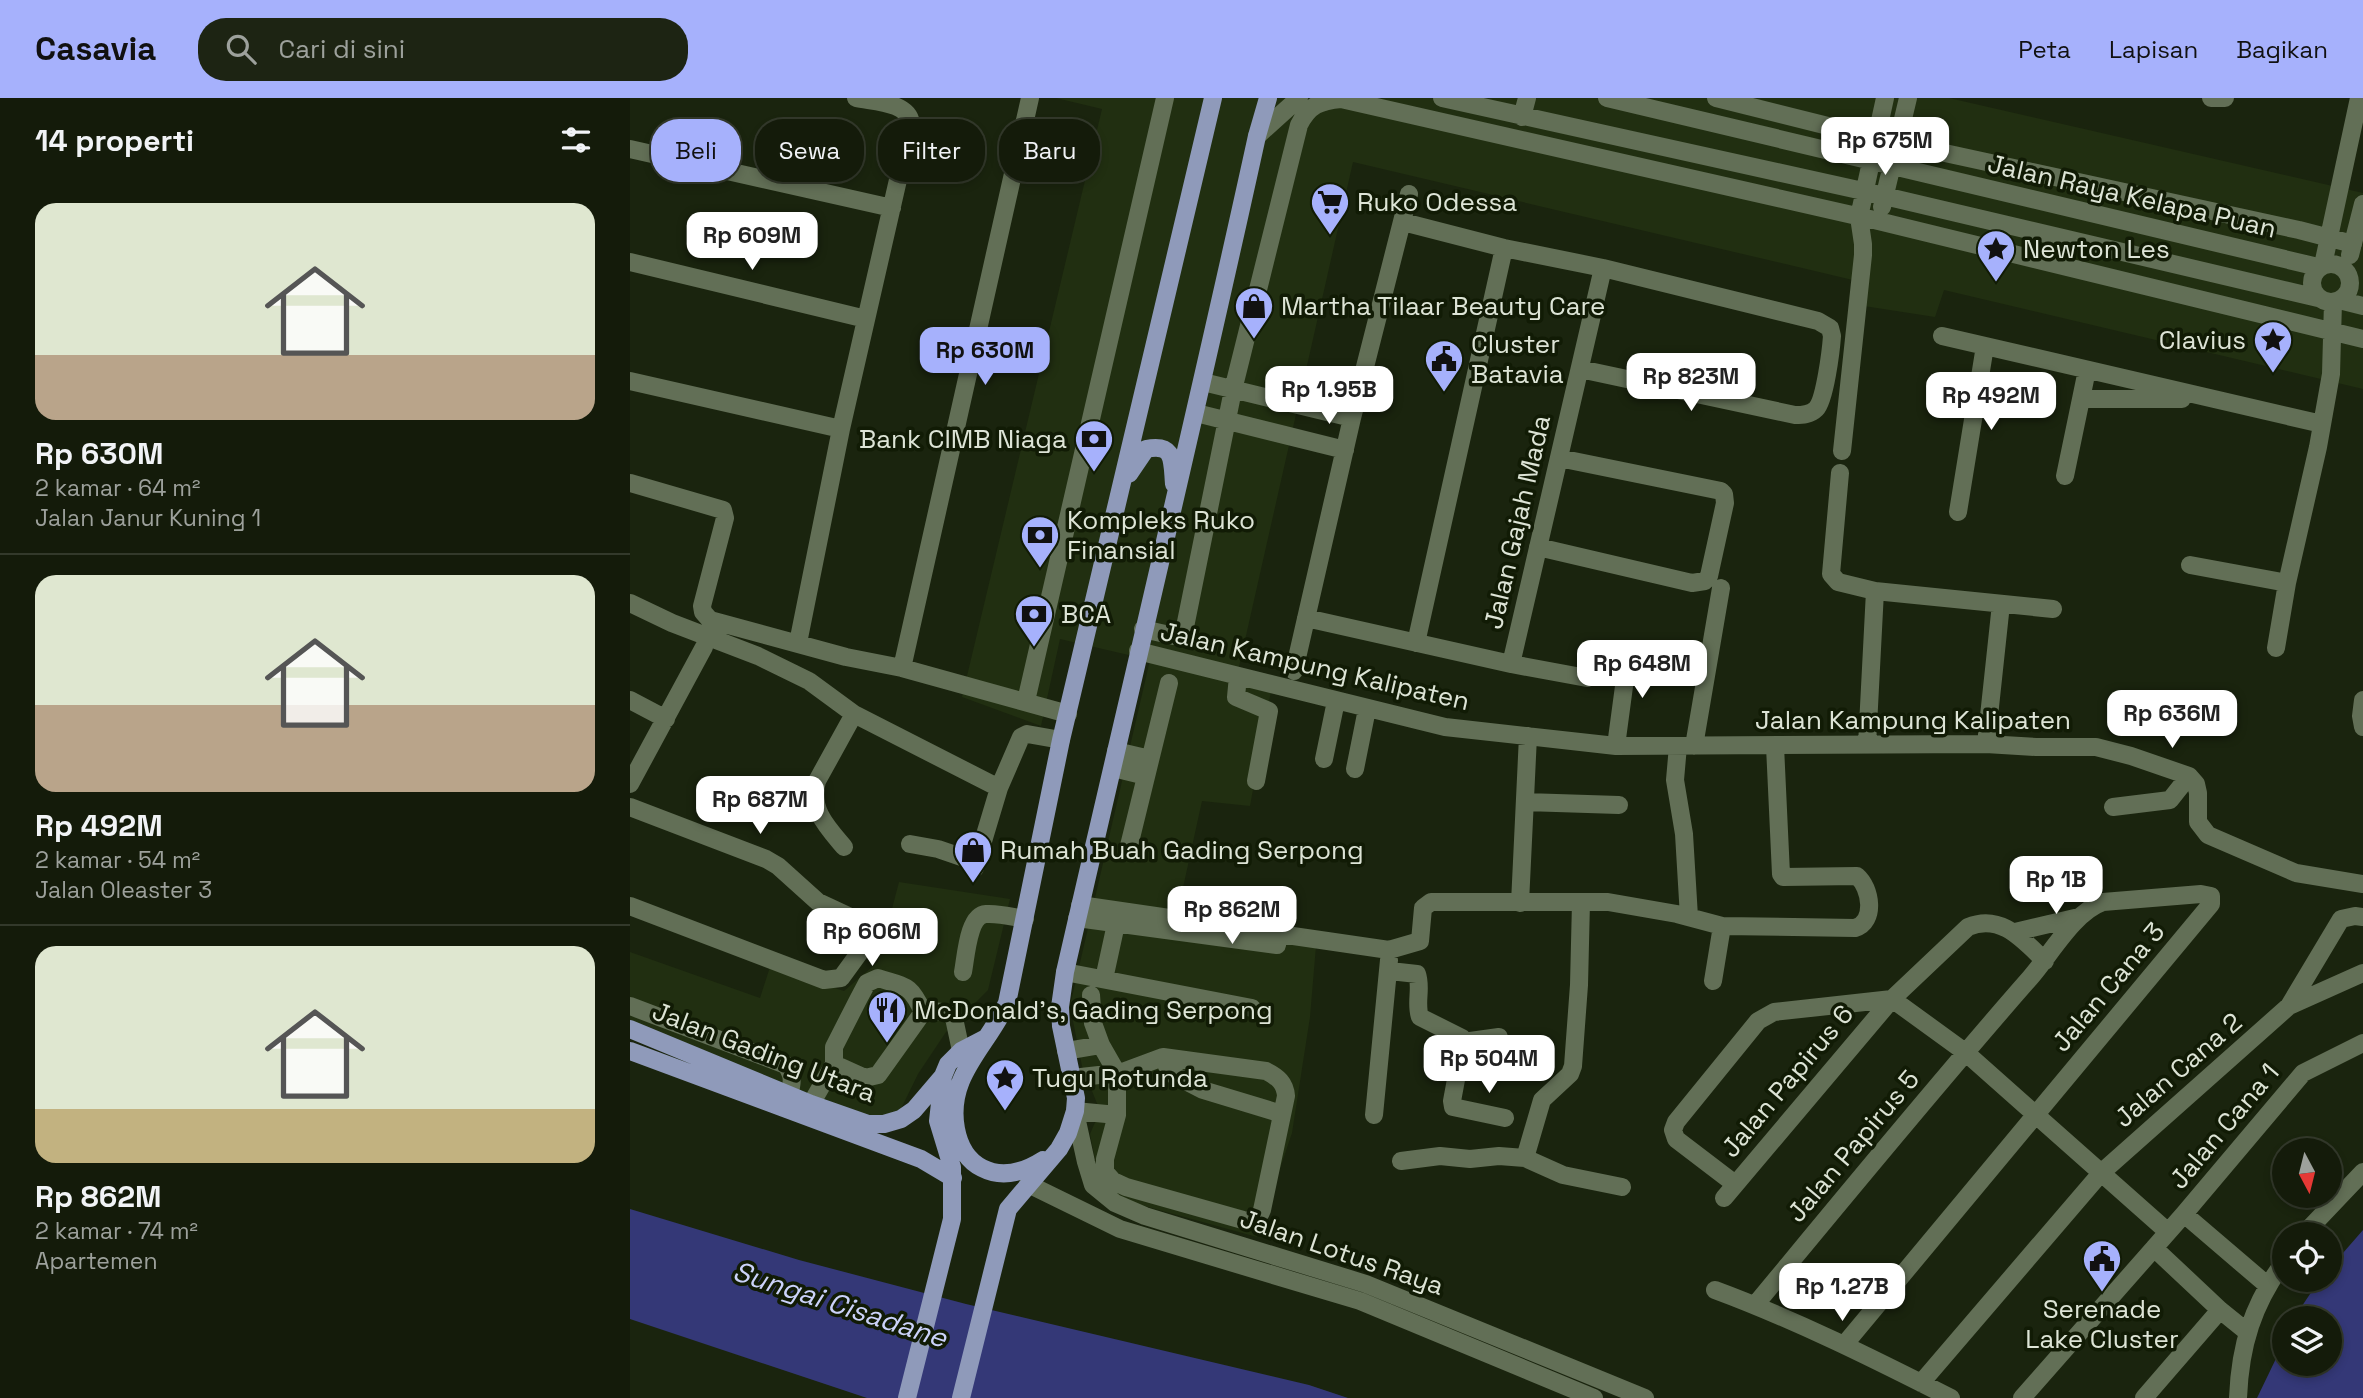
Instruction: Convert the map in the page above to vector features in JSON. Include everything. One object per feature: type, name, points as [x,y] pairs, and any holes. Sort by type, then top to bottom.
[{"type":"main road","points":[[1056,1153],[1026,1171],[1012,1174],[981,1168],[961,1148],[954,1121],[954,1094],[963,1072],[998,1022],[1007,1003],[1061,740],[1213,98]]},
{"type":"main road","points":[[961,1398],[1008,1209],[1056,1153],[1068,1133],[1075,1112],[1076,1098],[1060,1007],[1065,972],[1143,629],[1196,413],[1257,136],[1268,98]]},
{"type":"main road","points":[[1122,486],[1146,449],[1159,447],[1168,451],[1172,459],[1175,498]]},
{"type":"main road","name":"Jalan Gading Utara","points":[[630,1029],[811,1104],[868,1124],[884,1124],[901,1119],[914,1110],[961,1051]]},
{"type":"main road","points":[[961,1051],[986,1038]]},
{"type":"main road","name":"Jalan Gading Utara","points":[[630,1051],[921,1159],[952,1173]]},
{"type":"main road","points":[[907,1398],[952,1219],[952,1173],[938,1121],[943,1076]]},
{"type":"street","points":[[798,643],[841,429],[912,123],[910,114],[903,108],[856,98]]},
{"type":"street","points":[[902,668],[1030,98]]},
{"type":"street","points":[[1026,701],[1165,98]]},
{"type":"street","points":[[1257,136],[1299,98]]},
{"type":"street","points":[[1442,98],[2363,306]]},
{"type":"street","points":[[1522,117],[1527,98]]},
{"type":"street","name":"Jalan Raya Kelapa Puan","points":[[1607,98],[2321,266],[2335,265],[2353,275]]},
{"type":"street","points":[[1716,98],[1876,138],[2353,244]]},
{"type":"street","points":[[1842,451],[1863,244],[1859,217],[1885,98]]},
{"type":"street","points":[[1863,244],[1879,221],[1908,98]]},
{"type":"street","points":[[2211,98],[2225,98]]},
{"type":"street","points":[[2276,648],[2287,583],[2332,374],[2333,332],[2330,300],[2312,282],[2321,266],[2329,238],[2359,98]]},
{"type":"street","points":[[1143,629],[1174,636],[1179,635],[1185,627],[1229,421],[1233,390],[1299,125],[1307,111],[1324,101],[1341,99],[1879,221],[2363,338]]},
{"type":"street","points":[[630,149],[892,208]]},
{"type":"street","points":[[1294,671],[1352,418],[1409,194]]},
{"type":"street","points":[[2330,300],[2348,292],[2353,275],[2353,244],[2363,204]]},
{"type":"street","points":[[1403,222],[1818,321],[1829,328],[1832,344],[1821,399],[1817,409],[1806,415],[1795,415],[1580,369]]},
{"type":"street","points":[[1416,643],[1504,248]]},
{"type":"street","points":[[630,262],[866,319]]},
{"type":"street","name":"Jalan Gajah Mada","points":[[1511,664],[1603,268]]},
{"type":"street","points":[[1942,336],[2322,424]]},
{"type":"street","points":[[1958,512],[1985,346]]},
{"type":"street","points":[[2065,476],[2087,370]]},
{"type":"street","points":[[630,381],[841,429]]},
{"type":"street","points":[[1203,382],[1352,418]]},
{"type":"street","points":[[2081,399],[2182,400],[2192,394]]},
{"type":"street","points":[[1196,413],[1345,450]]},
{"type":"street","points":[[1559,458],[1721,491],[1724,494],[1715,582],[1686,746],[1675,780],[1684,834],[1689,917]]},
{"type":"street","points":[[1840,473],[1831,574],[1838,582],[1875,591],[2053,609]]},
{"type":"street","points":[[630,483],[723,510],[725,518],[702,612],[710,620],[902,668],[1068,715]]},
{"type":"street","points":[[1538,547],[1692,583],[1715,582]]},
{"type":"street","points":[[2190,565],[2287,583]]},
{"type":"street","points":[[1867,745],[1875,591]]},
{"type":"street","points":[[630,603],[672,623],[758,656],[809,681],[854,715],[999,788]]},
{"type":"street","points":[[1986,744],[2001,604]]},
{"type":"street","points":[[1306,618],[1511,664],[1587,678]]},
{"type":"street","points":[[630,784],[704,647]]},
{"type":"street","points":[[1616,746],[1629,649]]},
{"type":"street","name":"Jalan Kampung Kalipaten","points":[[1138,651],[1445,727],[1616,746],[1986,744],[2096,747],[2189,776]]},
{"type":"street","points":[[1238,677],[1236,697],[1269,711],[1256,780]]},
{"type":"street","points":[[1128,850],[1169,683]]},
{"type":"street","points":[[630,700],[666,719]]},
{"type":"street","points":[[2363,700],[2363,727]]},
{"type":"street","points":[[1324,759],[1336,701]]},
{"type":"street","points":[[1355,769],[1367,709]]},
{"type":"street","points":[[844,847],[822,822],[815,803],[815,788],[854,715]]},
{"type":"street","points":[[910,844],[938,849],[976,865],[999,788],[1022,735],[1061,740]]},
{"type":"street","points":[[1520,903],[1528,736]]},
{"type":"street","points":[[1079,912],[1389,950],[1420,941],[1423,908],[1427,903],[1608,902],[1722,926],[1806,925],[1855,928],[1867,921],[1869,915],[1866,888],[1857,876],[1783,877],[1781,874],[1775,746]]},
{"type":"street","points":[[1114,759],[1148,767]]},
{"type":"street","points":[[2113,807],[2170,800],[2189,776],[2196,784],[2198,793],[2198,822],[2208,835],[2296,873],[2354,883]]},
{"type":"street","points":[[1525,802],[1619,805]]},
{"type":"street","points":[[630,807],[766,859],[778,866],[818,902],[863,923],[868,929],[865,945],[841,978],[824,980],[630,906]]},
{"type":"street","name":"Jalan Cana 3","points":[[2036,1114],[2211,904],[2212,898],[2207,894],[2103,902],[2079,917]]},
{"type":"street","points":[[1525,1158],[1542,1100],[1570,1074],[1573,1066],[1581,902]]},
{"type":"street","points":[[1079,912],[1116,924],[1277,945]]},
{"type":"street","points":[[963,972],[972,924],[978,916],[988,914],[1025,919]]},
{"type":"street","points":[[2015,932],[2079,917]]},
{"type":"street","name":"Jalan Papirus 5","points":[[1755,1305],[1965,1052],[2045,961],[2079,917]]},
{"type":"street","name":"Jalan Cana 2","points":[[1921,1383],[2101,1173],[2289,1006],[2342,919],[2363,917]]},
{"type":"street","name":"Jalan Papirus 6","points":[[1892,999],[1774,1012],[1758,1021],[1676,1122],[1673,1130],[1675,1139],[1729,1191],[1892,999],[1968,927],[1979,922],[1990,922],[2015,932]]},
{"type":"street","points":[[1104,979],[1116,924]]},
{"type":"street","points":[[1713,981],[1722,926]]},
{"type":"street","points":[[2015,932],[2045,961]]},
{"type":"street","points":[[1374,1115],[1390,971],[1389,950]]},
{"type":"street","points":[[1390,971],[1417,974],[1420,1017],[1458,1034],[1463,1042],[1453,1107],[1505,1118]]},
{"type":"street","points":[[1065,972],[1252,1008]]},
{"type":"street","name":"Jalan Cana 2","points":[[2289,1006],[2363,973]]},
{"type":"street","points":[[811,1104],[834,1064],[834,1047],[867,983],[873,979],[908,987],[923,1012]]},
{"type":"street","points":[[1072,1078],[1117,1073],[1163,1058],[1266,1071],[1275,1075],[1284,1085],[1286,1096],[1261,1214],[1248,1221],[1126,1187],[1113,1181],[1105,1172],[1105,1159],[1117,1115],[1117,1073],[1101,1045],[1093,1023],[1091,995]]},
{"type":"street","points":[[1892,999],[1965,1052],[2168,1232]]},
{"type":"street","points":[[630,1006],[786,1065],[793,1080],[789,1095]]},
{"type":"street","points":[[923,1012],[945,1011],[951,1014],[961,1051]]},
{"type":"street","points":[[834,1064],[865,1078],[878,1075],[923,1012]]},
{"type":"street","points":[[1463,1042],[1499,1037]]},
{"type":"street","name":"Jalan Cana 1","points":[[2022,1398],[2184,1214],[2303,1073],[2363,1043]]},
{"type":"street","points":[[1066,1051],[1101,1045]]},
{"type":"street","points":[[729,1070],[737,1046]]},
{"type":"street","points":[[1163,1058],[1170,1073],[1203,1090],[1282,1114]]},
{"type":"street","points":[[1075,1112],[1117,1115]]},
{"type":"street","name":"Jalan Lotus Raya","points":[[1075,1112],[1093,1185],[1115,1203],[1145,1216],[1366,1284],[1645,1398]]},
{"type":"street","points":[[1844,1345],[2036,1114]]},
{"type":"street","points":[[1401,1161],[1440,1156],[1470,1159],[1499,1156],[1525,1158],[1563,1175],[1622,1187]]},
{"type":"street","points":[[2315,1222],[2363,1172]]},
{"type":"street","name":"Jalan Lotus Raya","points":[[1028,1184],[1120,1229],[1360,1301],[1594,1398]]},
{"type":"street","points":[[1099,1219],[1115,1203]]},
{"type":"street","points":[[2184,1214],[2267,1285]]},
{"type":"street","points":[[2154,1248],[2246,1331]]},
{"type":"street","points":[[2238,1398],[2246,1331],[2272,1278]]},
{"type":"street","points":[[1715,1290],[1844,1345],[1951,1398]]},
{"type":"street","points":[[2144,1398],[2220,1310]]},
{"type":"shaded area","points":[[1056,98],[1949,98],[2363,193],[2363,389],[1944,290],[1935,317],[1851,304],[1857,281],[1353,162],[1236,680],[1271,691],[1250,806],[1202,801],[1177,915],[1317,934],[1310,1017],[1292,1133],[1257,1237],[1119,1199],[1098,1174],[1090,1134],[1100,1111],[1082,1066],[1070,1006],[1150,660],[1060,639],[1041,726],[962,697],[1085,182],[1100,182],[1100,119],[1102,109]]},
{"type":"shaded area","points":[[899,882],[1010,899],[988,990],[946,1032],[918,1074],[897,1117],[872,1123],[630,1028],[630,952],[760,998],[770,967],[844,991],[878,962]]},
{"type":"water","name":"Sungai Cisadane","points":[[630,1209],[799,1260],[966,1304],[1309,1385],[1348,1398],[867,1398],[630,1319]]},
{"type":"water","points":[[2363,1230],[2363,1398],[2257,1398],[2272,1367],[2272,1376],[2342,1376],[2342,1306],[2302,1306],[2311,1292],[2342,1292],[2342,1254]]},
{"type":"place","name":"Ruko Odessa","points":[[1330,236]]},
{"type":"place","name":"Newton Les","points":[[1996,283]]},
{"type":"place","name":"Martha Tilaar Beauty Care","points":[[1254,340]]},
{"type":"place","name":"Clavius","points":[[2273,374]]},
{"type":"place","name":"Cluster Batavia","points":[[1444,393]]},
{"type":"place","name":"Bank CIMB Niaga","points":[[1094,473]]},
{"type":"place","name":"Kompleks Ruko Finansial","points":[[1040,569]]},
{"type":"place","name":"BCA","points":[[1034,648]]},
{"type":"place","name":"Rumah Buah Gading Serpong","points":[[973,884]]},
{"type":"place","name":"McDonald's, Gading Serpong","points":[[887,1044]]},
{"type":"place","name":"Tugu Rotunda","points":[[1005,1112]]},
{"type":"place","name":"Serenade Lake Cluster","points":[[2102,1293]]}]
